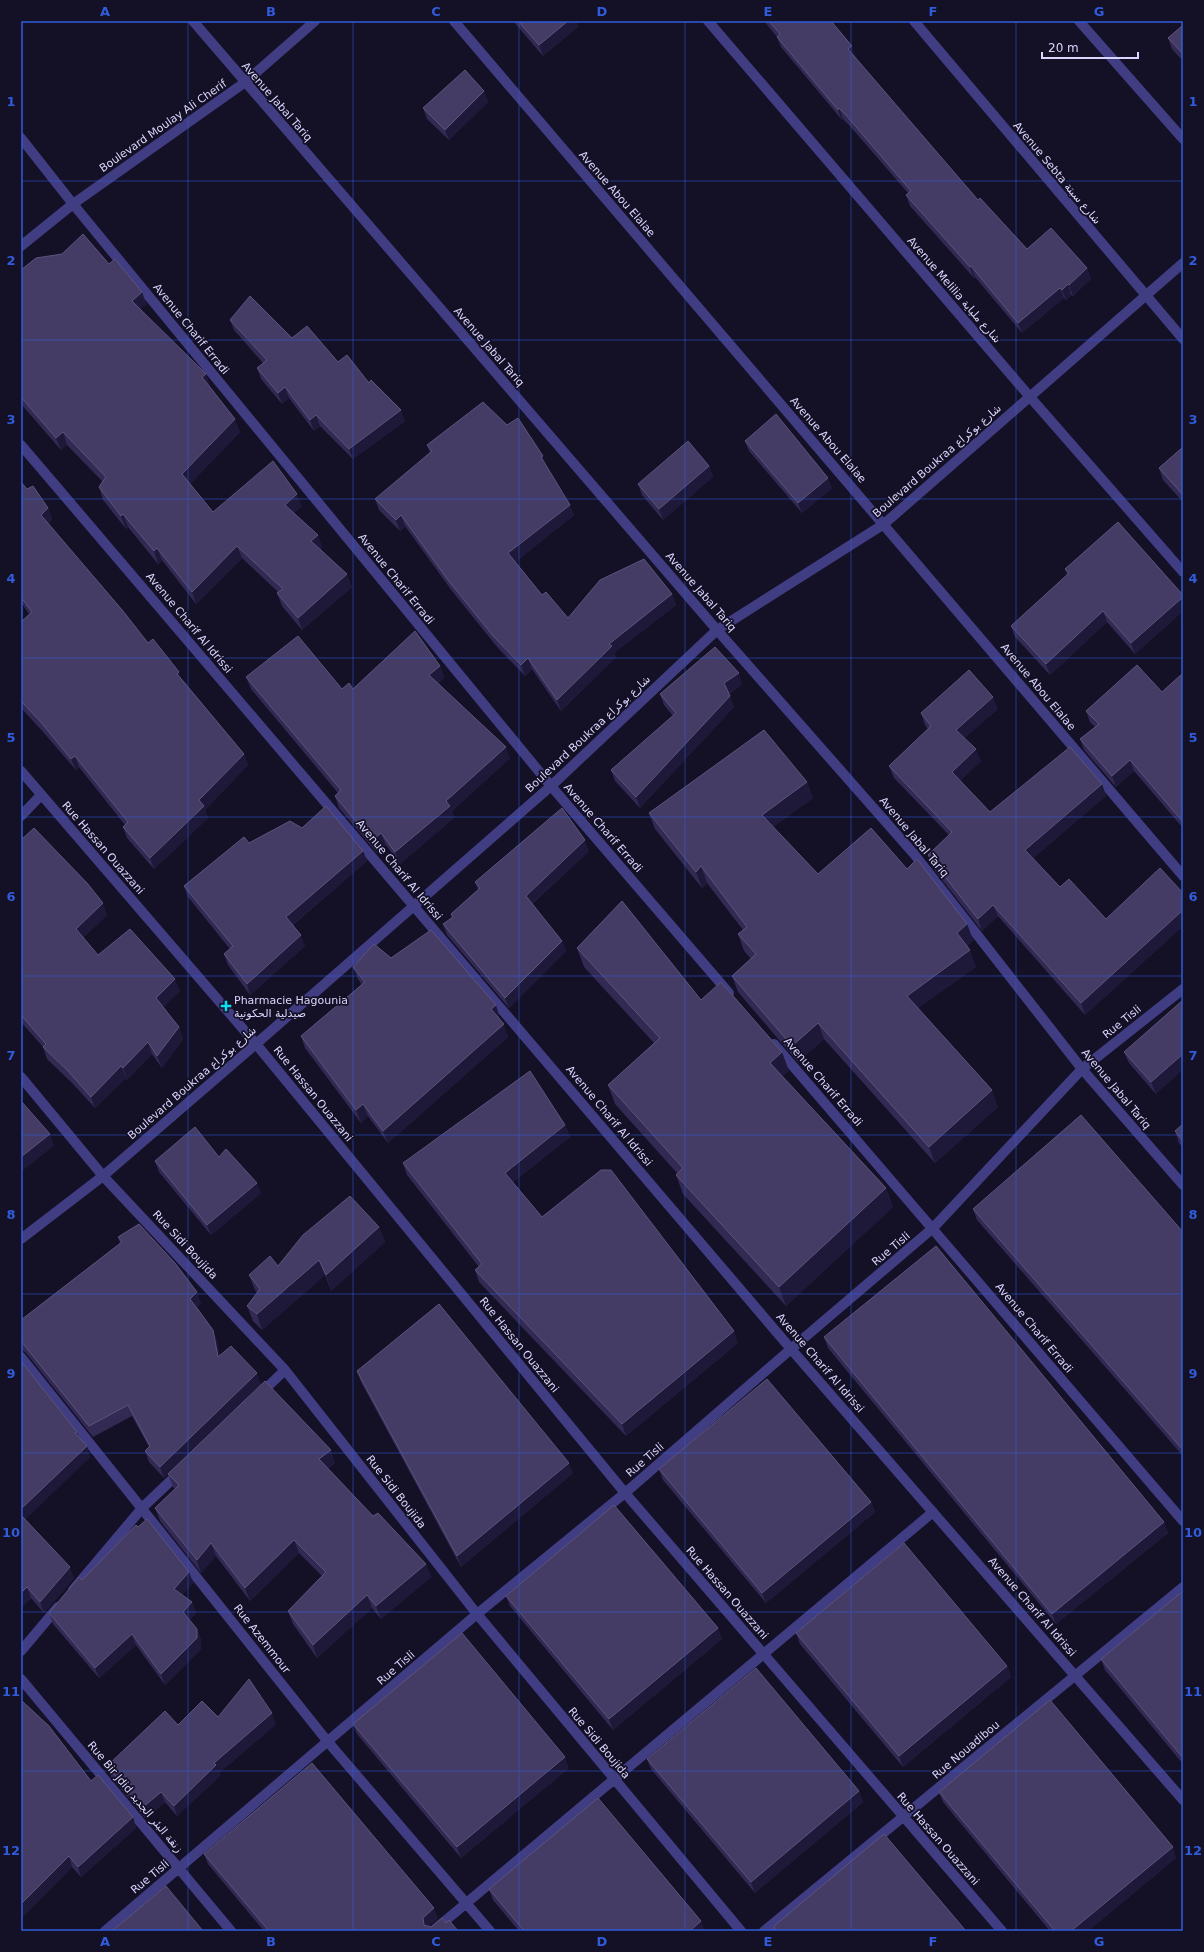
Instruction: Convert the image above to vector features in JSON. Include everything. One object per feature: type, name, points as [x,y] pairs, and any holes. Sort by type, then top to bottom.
[{"type":"street","name":"Avenue Jabal Tariq","points":[[193,21],[244,83],[717,630],[914,854],[1082,1069],[1183,1185]]},
{"type":"street","name":"Boulevard Moulay Ali Cherif","points":[[21,246],[73,204],[244,83],[315,21]]},
{"type":"street","name":"Avenue Abou Elalae","points":[[454,21],[1183,876]]},
{"type":"street","name":"Avenue Melilia شارع ملياية","points":[[708,21],[1030,397],[1183,572]]},
{"type":"street","name":"Avenue Sebta شارع سبتة","points":[[914,21],[1183,339]]},
{"type":"street","points":[[1079,21],[1183,139]]},
{"type":"street","name":"Avenue Charif Erradi","points":[[21,138],[73,204],[550,786],[737,1001]]},
{"type":"street","name":"Boulevard Boukraa شارع بوكراع","points":[[21,1239],[103,1176],[256,1044],[550,786],[717,630],[884,524],[1183,263]]},
{"type":"street","name":"Avenue Charif Al Idrissi","points":[[21,445],[791,1349],[1183,1800]]},
{"type":"street","name":"Rue Hassan Ouazzani","points":[[21,771],[256,1044],[625,1493],[1002,1931]]},
{"type":"street","points":[[21,816],[41,795]]},
{"type":"street","name":"Rue Tisli","points":[[105,1931],[477,1614],[625,1493],[933,1228],[1082,1069],[1183,989]]},
{"type":"street","name":"Avenue Charif Erradi","points":[[768,1037],[1183,1521]]},
{"type":"street","name":"Rue Sidi Boujida","points":[[21,1077],[103,1176],[285,1370],[477,1614],[741,1931]]},
{"type":"street","name":"Rue Azemmour","points":[[21,1357],[143,1508],[328,1742],[490,1931]]},
{"type":"street","points":[[251,1403],[285,1370]]},
{"type":"street","points":[[21,1651],[143,1508],[188,1463]]},
{"type":"street","points":[[433,1931],[933,1512]]},
{"type":"street","name":"Rue Nouadibou","points":[[764,1931],[1183,1587]]},
{"type":"street","name":"Rue Bir Jdid زنقة البئر الجديد","points":[[21,1679],[231,1931]]},
{"type":"building","points":[[518,21],[568,21],[539,45]]},
{"type":"building","points":[[769,21],[831,21],[852,46],[848,49],[978,200],[980,198],[1027,249],[1051,228],[1087,268],[1069,285],[1068,284],[1062,290],[1060,288],[1018,323],[971,266],[970,267],[906,195],[911,191],[845,114],[839,108],[838,110],[777,37],[780,34]]},
{"type":"building","points":[[1183,25],[1183,54],[1168,38]]},
{"type":"building","points":[[465,70],[484,91],[445,130],[423,108]]},
{"type":"building","points":[[83,234],[109,264],[115,259],[142,292],[132,301],[206,374],[202,377],[235,419],[182,474],[213,512],[273,461],[297,494],[285,505],[318,535],[311,541],[347,574],[298,618],[277,593],[283,589],[237,546],[192,592],[157,548],[154,551],[123,514],[121,516],[99,487],[106,477],[63,432],[56,438],[21,397],[21,270],[36,258],[62,254]]},
{"type":"building","points":[[250,296],[292,338],[307,326],[338,362],[347,355],[369,383],[371,380],[401,410],[349,449],[316,415],[310,420],[285,387],[278,393],[257,368],[267,360],[230,320]]},
{"type":"building","points":[[483,402],[507,425],[518,418],[543,456],[541,457],[570,505],[508,553],[542,595],[546,592],[568,618],[600,580],[644,559],[672,594],[609,644],[612,646],[557,700],[528,658],[521,665],[494,637],[448,580],[401,515],[396,520],[375,499],[432,451],[427,445]]},
{"type":"building","points":[[776,414],[828,478],[798,503],[745,441]]},
{"type":"building","points":[[688,441],[709,466],[659,509],[638,484]]},
{"type":"building","points":[[1183,447],[1183,495],[1159,468]]},
{"type":"building","points":[[21,482],[27,489],[33,486],[48,508],[41,515],[123,611],[148,643],[153,639],[179,672],[177,674],[244,754],[199,800],[204,806],[150,858],[123,827],[128,822],[75,756],[71,759],[40,721],[21,701],[21,622],[32,612],[21,597]]},
{"type":"building","points":[[1118,522],[1183,595],[1183,597],[1131,643],[1103,611],[1046,664],[1011,626],[1069,573],[1065,569]]},
{"type":"building","points":[[415,631],[440,666],[429,675],[506,747],[446,801],[450,806],[395,852],[381,833],[372,841],[335,796],[341,790],[246,677],[298,636],[342,689],[349,683],[353,689]]},
{"type":"building","points":[[715,647],[739,673],[724,683],[730,696],[636,797],[611,770],[676,713],[660,694]]},
{"type":"building","points":[[1137,665],[1162,692],[1183,673],[1183,822],[1130,760],[1112,776],[1080,739],[1099,724],[1086,711]]},
{"type":"building","points":[[969,670],[993,697],[956,730],[976,749],[952,772],[990,812],[1070,747],[1102,784],[1025,850],[1060,887],[1069,879],[1106,919],[1160,868],[1183,893],[1183,910],[1081,1003],[993,905],[978,919],[928,855],[952,832],[889,766],[931,726],[921,713]]},
{"type":"building","points":[[764,730],[807,782],[762,815],[818,874],[871,828],[907,869],[917,859],[967,924],[957,933],[970,950],[907,996],[992,1090],[929,1147],[818,1023],[792,1046],[732,976],[756,954],[738,934],[747,927],[701,866],[696,872],[649,813]]},
{"type":"building","points":[[326,806],[363,851],[286,917],[301,935],[247,984],[224,954],[233,946],[184,886],[244,837],[249,843],[290,821],[302,828]]},
{"type":"building","points":[[562,808],[585,840],[526,896],[562,941],[505,998],[443,924],[453,917],[451,914],[480,888],[475,882]]},
{"type":"building","points":[[34,828],[87,883],[103,903],[76,929],[98,955],[130,929],[175,979],[156,998],[179,1027],[157,1056],[148,1042],[123,1068],[121,1066],[91,1097],[68,1071],[43,1047],[46,1044],[21,1015],[21,840]]},
{"type":"building","points":[[622,901],[701,1000],[721,982],[782,1052],[770,1063],[886,1188],[779,1287],[676,1175],[683,1168],[608,1085],[660,1038],[577,948]]},
{"type":"building","points":[[431,930],[496,1005],[491,1009],[504,1024],[383,1131],[363,1104],[356,1110],[301,1036],[365,982],[353,967],[374,944],[391,958]]},
{"type":"building","points":[[1183,1000],[1183,1054],[1151,1082],[1124,1052]]},
{"type":"building","points":[[530,1071],[565,1125],[505,1173],[542,1217],[601,1170],[611,1170],[734,1331],[622,1424],[475,1270],[482,1264],[403,1163]]},
{"type":"building","points":[[21,1101],[50,1134],[21,1157]]},
{"type":"building","points":[[1081,1115],[1183,1232],[1183,1450],[973,1209]]},
{"type":"building","points":[[1183,1124],[1183,1141],[1175,1131]]},
{"type":"building","points":[[195,1127],[219,1157],[226,1149],[257,1183],[207,1225],[155,1161]]},
{"type":"building","points":[[350,1196],[379,1227],[326,1275],[319,1260],[257,1314],[247,1306],[260,1289],[249,1275],[270,1256],[278,1266],[303,1235]]},
{"type":"building","points":[[139,1224],[175,1263],[197,1292],[190,1299],[213,1330],[218,1357],[231,1346],[257,1373],[160,1467],[145,1451],[150,1446],[128,1405],[89,1426],[21,1341],[21,1320],[122,1242],[118,1237]]},
{"type":"building","points":[[936,1246],[1164,1522],[1052,1614],[824,1337]]},
{"type":"building","points":[[439,1304],[569,1463],[457,1556],[357,1371]]},
{"type":"building","points":[[21,1361],[77,1432],[75,1433],[87,1446],[21,1509]]},
{"type":"building","points":[[767,1379],[871,1502],[762,1593],[659,1469]]},
{"type":"building","points":[[265,1381],[331,1450],[319,1459],[373,1516],[378,1513],[426,1564],[376,1606],[367,1595],[313,1645],[288,1611],[326,1572],[294,1540],[245,1588],[211,1543],[197,1560],[155,1508],[179,1485],[168,1474]]},
{"type":"building","points":[[614,1505],[718,1628],[609,1719],[506,1596]]},
{"type":"building","points":[[21,1515],[70,1567],[40,1602],[27,1587],[21,1593]]},
{"type":"building","points":[[147,1519],[189,1572],[174,1589],[192,1602],[183,1612],[197,1629],[197,1638],[161,1674],[132,1634],[95,1668],[49,1613],[79,1577],[82,1580],[136,1525],[138,1527]]},
{"type":"building","points":[[904,1543],[1007,1666],[899,1756],[796,1633]]},
{"type":"building","points":[[1183,1591],[1183,1758],[1101,1659]]},
{"type":"building","points":[[462,1633],[565,1757],[457,1847],[353,1724]]},
{"type":"building","points":[[756,1668],[859,1791],[751,1882],[647,1759]]},
{"type":"building","points":[[249,1679],[272,1713],[214,1763],[216,1765],[174,1806],[161,1792],[142,1808],[107,1766],[165,1711],[178,1725],[202,1701],[218,1717]]},
{"type":"building","points":[[21,1700],[49,1726],[91,1781],[98,1775],[133,1817],[78,1867],[69,1856],[21,1904]]},
{"type":"building","points":[[1050,1700],[1173,1847],[1071,1931],[1055,1931],[939,1792]]},
{"type":"building","points":[[312,1763],[434,1908],[423,1918],[424,1925],[431,1927],[442,1918],[446,1923],[449,1920],[458,1931],[269,1931],[204,1854]]},
{"type":"building","points":[[598,1798],[701,1921],[690,1931],[524,1931],[489,1889]]},
{"type":"building","points":[[884,1834],[966,1931],[771,1931],[775,1928],[774,1926]]},
{"type":"building","points":[[166,1886],[203,1931],[112,1931]]},
{"type":"place","name":"Pharmacie Hagounia صيدلية الحكونية","points":[[226,1006]]}]
